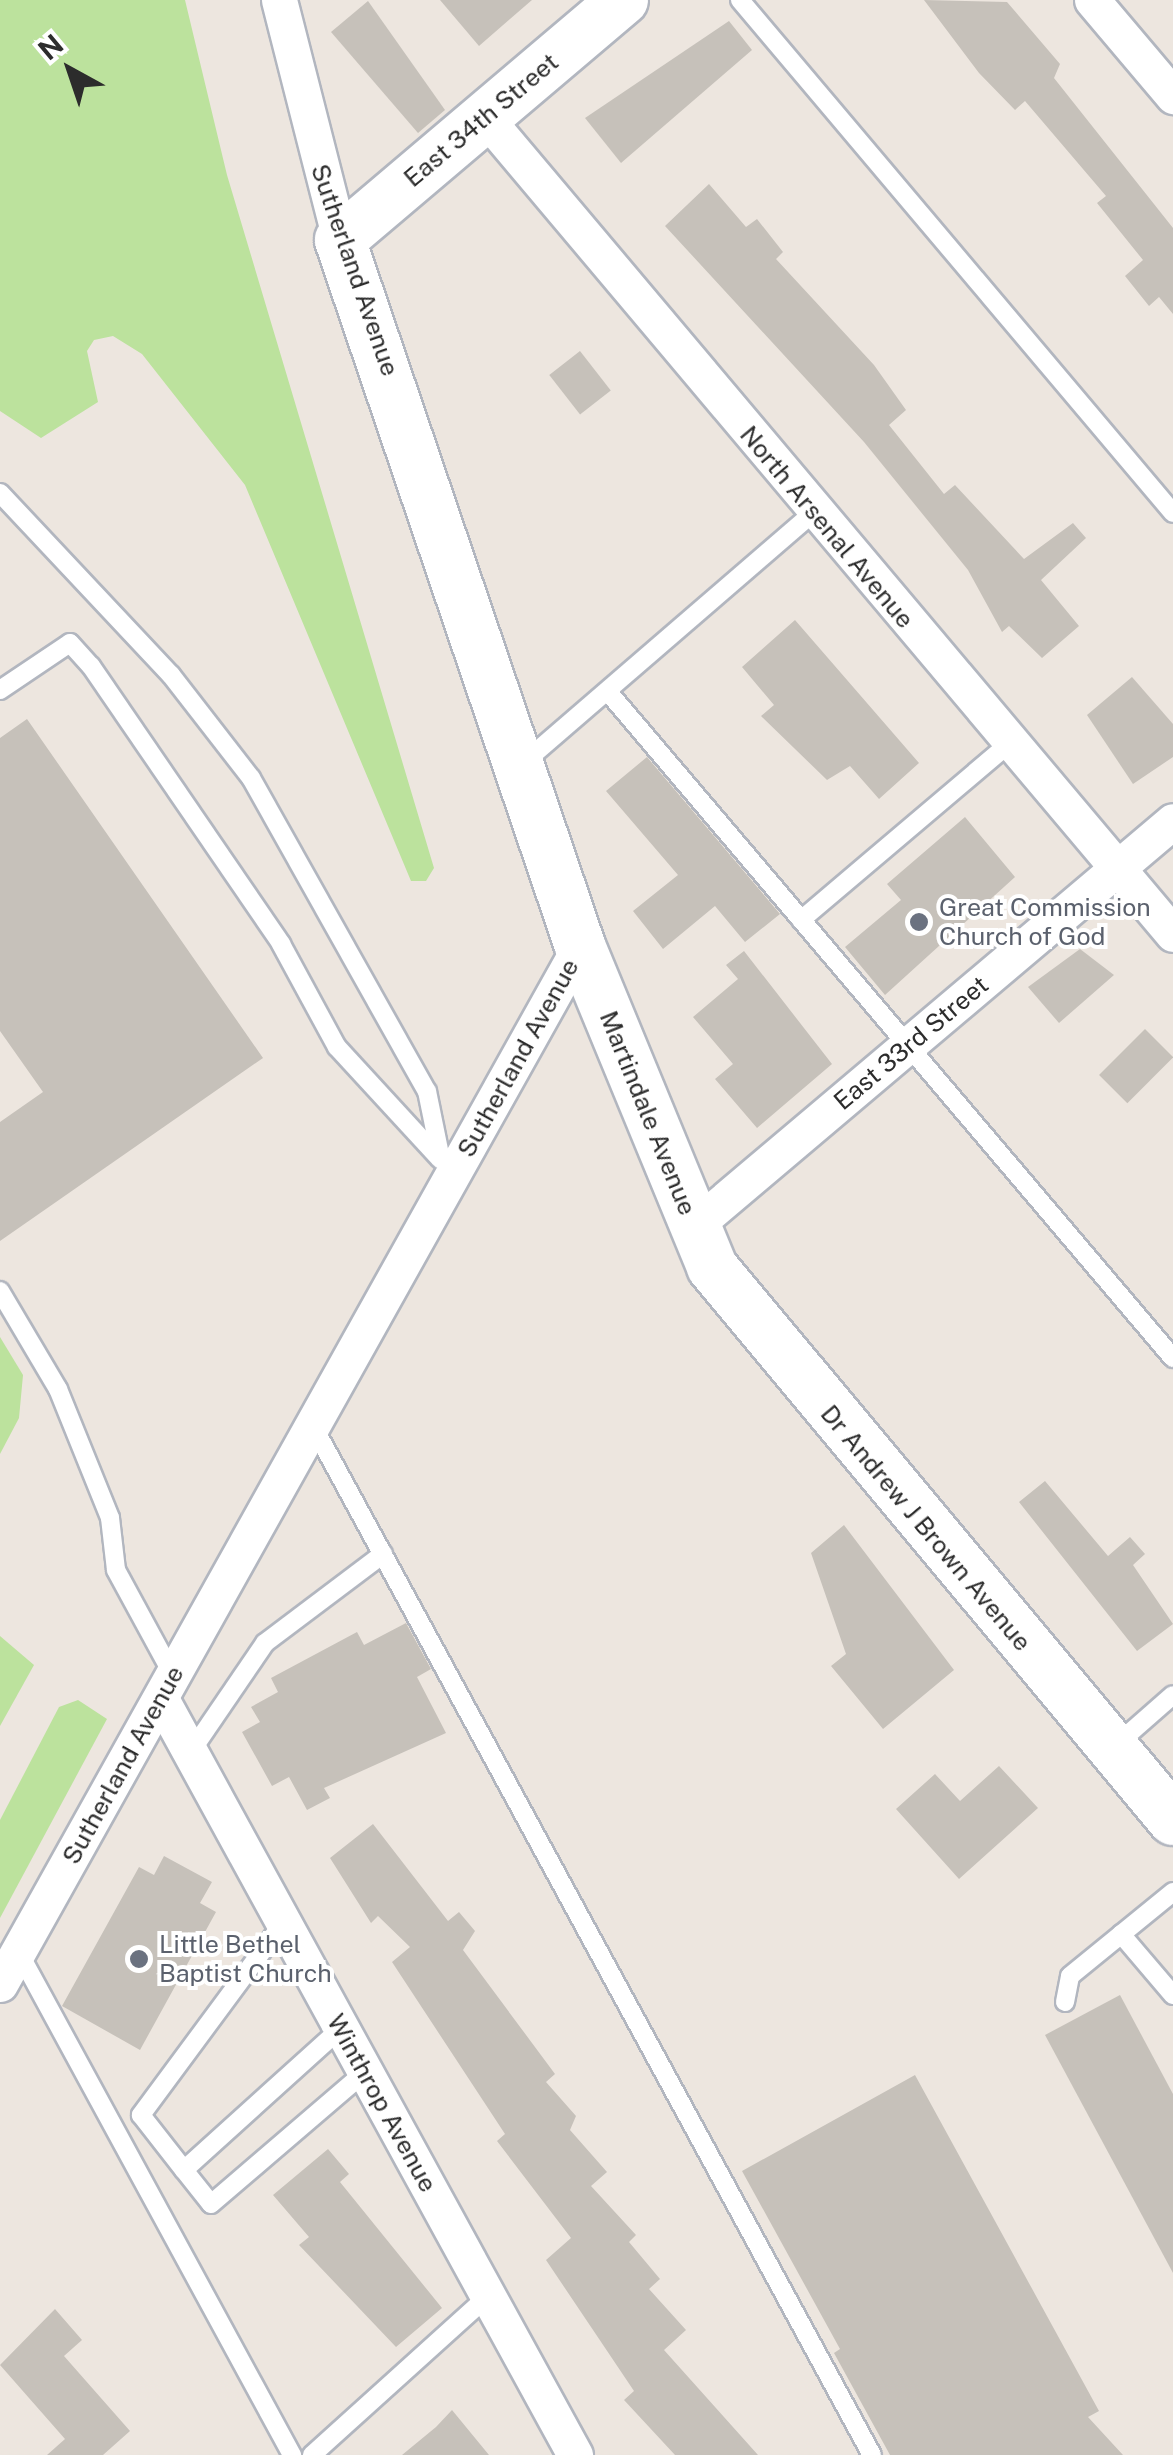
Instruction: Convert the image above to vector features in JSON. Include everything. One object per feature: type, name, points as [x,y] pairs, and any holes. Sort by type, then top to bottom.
[{"type":"main road","name":"East 34th Street","points":[[340,240],[623,0]]},
{"type":"main road","name":"Sutherland Avenue","points":[[340,240],[522,765],[580,946]]},
{"type":"main road","name":"Martindale Avenue","points":[[580,946],[694,1226]]},
{"type":"main road","name":"Dr Andrew J Brown Avenue","points":[[694,1226],[728,1293],[1173,1820]]},
{"type":"street","name":"Sutherland Avenue","points":[[280,0],[340,240]]},
{"type":"street","points":[[1092,0],[1173,96]]},
{"type":"street","name":"North Arsenal Avenue","points":[[485,117],[814,513],[1173,934]]},
{"type":"street","name":"East 33rd Street","points":[[694,1226],[1173,821]]},
{"type":"street","name":"Sutherland Avenue","points":[[0,1984],[313,1426],[448,1166],[580,946]]},
{"type":"street","name":"Winthrop Avenue","points":[[167,1687],[190,1753],[575,2455]]},
{"type":"lane","points":[[740,0],[1173,512]]},
{"type":"lane","points":[[0,492],[242,764],[427,1092],[448,1166]]},
{"type":"lane","points":[[522,765],[814,513]]},
{"type":"lane","points":[[0,690],[70,644],[281,944],[337,1047],[448,1166]]},
{"type":"lane","points":[[610,693],[1173,1358]]},
{"type":"lane","points":[[801,920],[1010,743]]},
{"type":"lane","points":[[0,1291],[58,1389],[110,1518],[116,1570],[167,1687]]},
{"type":"lane","points":[[313,1426],[872,2455]]},
{"type":"lane","points":[[190,1753],[265,1643],[383,1554]]},
{"type":"lane","points":[[1112,1748],[1173,1695]]},
{"type":"lane","points":[[1065,2002],[1070,1976],[1173,1892]]},
{"type":"lane","points":[[283,1923],[141,2114],[211,2204],[365,2072]]},
{"type":"lane","points":[[1121,1934],[1173,1995]]},
{"type":"lane","points":[[18,1951],[292,2455]]},
{"type":"lane","points":[[184,2170],[341,2028]]},
{"type":"lane","points":[[312,2455],[488,2296]]},
{"type":"green space","points":[[0,0],[185,0],[227,175],[434,868],[426,881],[411,881],[245,485],[142,354],[113,336],[94,340],[87,351],[98,402],[41,438],[0,411]]},
{"type":"green space","points":[[0,1337],[23,1375],[19,1418],[0,1454]]},
{"type":"green space","points":[[0,1636],[34,1665],[0,1726]]},
{"type":"green space","points":[[78,1700],[107,1719],[0,1918],[0,1820],[59,1707]]},
{"type":"building","points":[[440,0],[532,0],[479,46]]},
{"type":"building","points":[[924,0],[1007,2],[1060,64],[1054,78],[1173,228],[1173,314],[1159,297],[1149,306],[1125,276],[1143,260],[1097,203],[1106,196],[1025,101],[1015,110],[979,73]]},
{"type":"building","points":[[368,1],[445,110],[418,133],[331,32]]},
{"type":"building","points":[[729,21],[752,50],[621,163],[585,118]]},
{"type":"building","points":[[709,184],[746,227],[757,219],[783,252],[776,259],[874,365],[906,410],[889,425],[944,494],[955,485],[1024,559],[1073,523],[1086,538],[1041,580],[1079,626],[1042,658],[1009,626],[1002,632],[968,570],[864,442],[665,226]]},
{"type":"building","points":[[580,351],[611,390],[580,414],[549,375]]},
{"type":"building","points":[[795,620],[919,763],[879,799],[850,766],[827,780],[761,716],[774,705],[742,667]]},
{"type":"building","points":[[1132,677],[1173,724],[1173,757],[1133,784],[1087,715]]},
{"type":"building","points":[[27,719],[263,1058],[0,1241],[0,1122],[43,1092],[0,1031],[0,738]]},
{"type":"building","points":[[647,757],[780,914],[745,942],[715,906],[663,949],[633,911],[678,875],[606,791]]},
{"type":"building","name":"Great Commission Church of God","points":[[965,817],[1015,877],[885,995],[845,947],[901,900],[887,884]]},
{"type":"building","points":[[1080,949],[1114,975],[1059,1023],[1028,987]]},
{"type":"building","points":[[744,951],[832,1064],[757,1128],[715,1079],[733,1064],[693,1017],[738,979],[726,965]]},
{"type":"building","points":[[1145,1029],[1173,1058],[1127,1103],[1099,1075]]},
{"type":"building","points":[[1045,1481],[1108,1556],[1130,1537],[1145,1554],[1133,1565],[1173,1624],[1137,1651],[1019,1502]]},
{"type":"building","points":[[844,1525],[954,1670],[883,1729],[831,1666],[846,1654],[811,1553]]},
{"type":"building","points":[[406,1623],[431,1669],[417,1677],[446,1733],[324,1788],[330,1798],[307,1810],[289,1777],[272,1786],[242,1732],[260,1722],[251,1707],[278,1692],[271,1678],[357,1632],[364,1645]]},
{"type":"building","points":[[999,1766],[1038,1808],[959,1879],[896,1809],[935,1774],[960,1801]]},
{"type":"building","points":[[373,1824],[448,1921],[459,1912],[475,1931],[463,1950],[555,2074],[546,2082],[576,2116],[570,2130],[607,2172],[591,2186],[636,2235],[629,2242],[660,2279],[649,2289],[686,2330],[664,2350],[758,2455],[675,2455],[624,2400],[634,2391],[546,2260],[571,2238],[497,2141],[505,2134],[392,1962],[410,1947],[378,1916],[371,1923],[330,1858]]},
{"type":"building","name":"Little Bethel Baptist Church","points":[[164,1856],[212,1882],[200,1903],[216,1912],[140,2050],[62,2006],[139,1867],[154,1875]]},
{"type":"building","points":[[1120,1995],[1173,2094],[1173,2273],[1045,2035]]},
{"type":"building","points":[[915,2075],[1099,2411],[1088,2417],[1123,2455],[890,2455],[834,2353],[840,2349],[742,2171]]},
{"type":"building","points":[[328,2149],[349,2174],[340,2182],[442,2308],[396,2347],[299,2245],[309,2237],[273,2195]]},
{"type":"building","points":[[55,2309],[82,2340],[64,2356],[130,2431],[103,2455],[47,2455],[65,2439],[0,2365]]},
{"type":"building","points":[[452,2410],[489,2455],[402,2455],[436,2427]]},
{"type":"place","name":"Great Commission Church of God","points":[[919,922]]},
{"type":"place","name":"Little Bethel Baptist Church","points":[[139,1959]]}]
